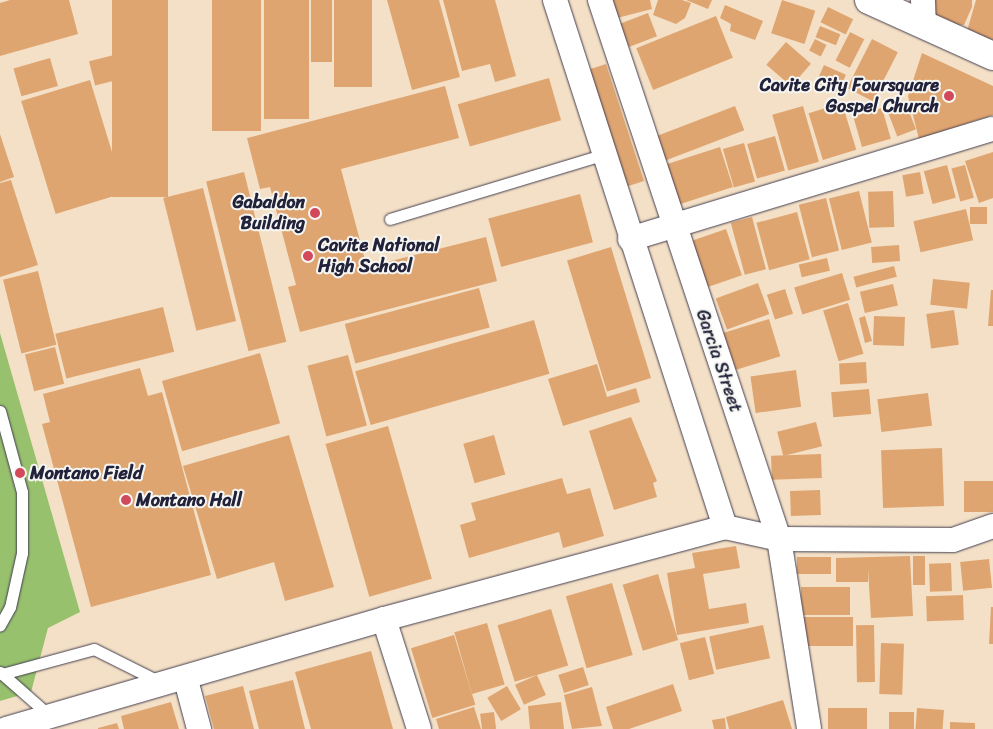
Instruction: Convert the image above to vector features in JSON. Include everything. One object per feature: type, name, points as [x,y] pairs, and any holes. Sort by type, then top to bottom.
[{"type":"street","points":[[555,0],[602,155],[725,527]]},
{"type":"street","name":"Garcia Street","points":[[600,0],[779,539],[809,729]]},
{"type":"street","points":[[869,0],[924,12],[993,56]]},
{"type":"street","points":[[630,239],[993,128]]},
{"type":"street","points":[[6,729],[176,683],[384,619],[725,527],[779,539],[953,540],[993,526]]},
{"type":"street","points":[[384,619],[419,729]]},
{"type":"street","points":[[176,683],[199,729]]},
{"type":"lane","points":[[390,219],[602,155]]},
{"type":"lane","points":[[0,411],[22,492],[22,544],[10,607],[0,625]]},
{"type":"lane","points":[[1,673],[94,649],[176,683]]},
{"type":"lane","points":[[1,673],[51,717]]},
{"type":"green space","name":"Montano Field","points":[[0,333],[80,612],[48,628],[31,692],[0,701]]},
{"type":"building","points":[[10,0],[69,0],[78,34],[0,56],[0,3]]},
{"type":"building","points":[[112,0],[168,0],[168,197],[112,197]]},
{"type":"building","points":[[212,0],[261,0],[261,131],[212,131]]},
{"type":"building","points":[[264,0],[309,0],[309,119],[264,119]]},
{"type":"building","points":[[311,0],[332,0],[332,62],[311,62]]},
{"type":"building","points":[[334,0],[372,0],[372,87],[334,87]]},
{"type":"building","points":[[387,0],[439,0],[460,77],[412,90]]},
{"type":"building","points":[[443,0],[495,0],[516,76],[495,82],[490,64],[462,71]]},
{"type":"building","points":[[608,0],[650,0],[652,9],[613,19]]},
{"type":"building","points":[[658,0],[682,0],[691,3],[685,18],[676,24],[653,15]]},
{"type":"building","points":[[686,0],[712,0],[708,9]]},
{"type":"building","points":[[782,0],[815,11],[804,44],[771,33]]},
{"type":"building","points":[[931,0],[972,0],[972,7],[964,25],[931,25]]},
{"type":"building","points":[[976,0],[993,0],[993,40],[967,31]]},
{"type":"building","points":[[725,5],[763,21],[755,40],[730,31],[731,24],[720,18]]},
{"type":"building","points":[[828,7],[853,19],[846,35],[821,22]]},
{"type":"building","points":[[648,13],[657,36],[629,47],[620,24]]},
{"type":"building","points":[[716,16],[733,58],[653,90],[636,48]]},
{"type":"building","points":[[820,26],[840,34],[836,45],[816,37]]},
{"type":"building","points":[[850,32],[864,39],[850,68],[835,61]]},
{"type":"building","points":[[815,39],[827,45],[821,56],[809,51]]},
{"type":"building","points":[[872,39],[898,52],[873,101],[847,88]]},
{"type":"building","points":[[786,42],[811,64],[791,86],[766,65]]},
{"type":"building","points":[[122,53],[128,77],[95,85],[89,61]]},
{"type":"building","points":[[922,53],[993,86],[993,115],[919,139],[908,96]]},
{"type":"building","points":[[50,58],[58,86],[21,96],[13,68]]},
{"type":"building","points":[[606,64],[644,181],[623,188],[585,71]]},
{"type":"building","points":[[824,65],[846,75],[838,93],[816,83]]},
{"type":"building","points":[[549,78],[561,120],[470,146],[458,104]]},
{"type":"building","points":[[90,80],[124,193],[56,214],[21,101]]},
{"type":"building","name":"Gabaldon Building","points":[[445,86],[459,138],[341,169],[367,267],[486,237],[497,281],[300,332],[288,287],[296,285],[270,187],[260,189],[247,138]]},
{"type":"building","points":[[842,103],[856,150],[823,160],[809,113]]},
{"type":"building","points":[[735,106],[744,130],[660,163],[651,138]]},
{"type":"building","points":[[803,106],[819,162],[788,171],[772,115]]},
{"type":"building","points":[[907,106],[916,129],[897,137],[888,113]]},
{"type":"building","points":[[882,108],[891,139],[862,147],[853,116]]},
{"type":"building","points":[[0,134],[14,177],[0,182]]},
{"type":"building","points":[[775,136],[785,171],[757,179],[747,144]]},
{"type":"building","points":[[744,143],[755,181],[734,188],[723,149]]},
{"type":"building","points":[[720,147],[733,187],[675,206],[662,166]]},
{"type":"building","points":[[993,152],[993,198],[979,203],[965,161]]},
{"type":"building","points":[[947,165],[956,198],[933,204],[924,171]]},
{"type":"building","points":[[965,165],[974,198],[960,201],[951,169]]},
{"type":"building","points":[[244,172],[286,342],[248,351],[206,181]]},
{"type":"building","points":[[920,172],[924,194],[906,197],[902,175]]},
{"type":"building","points":[[11,180],[38,265],[0,277],[0,183]]},
{"type":"building","points":[[203,188],[236,321],[196,331],[163,198]]},
{"type":"building","points":[[859,191],[872,242],[842,250],[829,198]]},
{"type":"building","points":[[893,191],[894,227],[869,228],[868,192]]},
{"type":"building","points":[[580,194],[593,242],[501,267],[488,219]]},
{"type":"building","points":[[826,198],[839,250],[812,257],[799,205]]},
{"type":"building","points":[[970,207],[987,207],[987,224],[970,224]]},
{"type":"building","points":[[966,209],[973,240],[921,252],[913,221]]},
{"type":"building","points":[[797,212],[810,259],[769,270],[756,223]]},
{"type":"building","points":[[752,217],[766,269],[745,275],[731,223]]},
{"type":"building","points":[[726,229],[742,275],[708,287],[692,241]]},
{"type":"building","points":[[899,245],[900,261],[872,263],[871,247]]},
{"type":"building","points":[[611,247],[651,378],[607,391],[567,260]]},
{"type":"building","points":[[827,258],[830,271],[802,277],[799,265]]},
{"type":"building","points":[[894,266],[897,277],[856,287],[853,277]]},
{"type":"building","points":[[38,271],[56,345],[21,353],[3,280]]},
{"type":"building","points":[[842,273],[850,300],[802,314],[794,288]]},
{"type":"building","points":[[933,279],[970,283],[967,309],[930,305]]},
{"type":"building","points":[[758,283],[769,314],[727,329],[716,298]]},
{"type":"building","points":[[893,284],[898,305],[865,313],[860,292]]},
{"type":"building","points":[[479,288],[490,328],[355,364],[345,324]]},
{"type":"building","points":[[785,289],[793,314],[775,320],[767,295]]},
{"type":"building","points":[[991,290],[993,290],[993,326],[988,326]]},
{"type":"building","points":[[848,303],[863,354],[839,361],[823,311]]},
{"type":"building","points":[[163,307],[174,352],[66,378],[55,334]]},
{"type":"building","points":[[954,310],[959,345],[931,349],[926,314]]},
{"type":"building","points":[[865,316],[872,341],[865,343],[859,318]]},
{"type":"building","points":[[874,316],[905,317],[904,346],[873,345]]},
{"type":"building","points":[[769,319],[780,356],[734,370],[723,333]]},
{"type":"building","points":[[534,320],[549,374],[371,425],[355,371]]},
{"type":"building","points":[[55,347],[64,384],[34,391],[25,354]]},
{"type":"building","points":[[260,353],[280,423],[182,451],[162,381]]},
{"type":"building","points":[[348,355],[367,426],[326,436],[307,366]]},
{"type":"building","points":[[866,362],[867,383],[840,384],[839,363]]},
{"type":"building","points":[[597,364],[607,397],[636,388],[640,402],[563,426],[548,379]]},
{"type":"building","name":"Montano Hall","points":[[140,368],[148,396],[162,392],[211,575],[91,607],[42,424],[50,422],[43,394]]},
{"type":"building","points":[[796,370],[801,407],[756,413],[750,376]]},
{"type":"building","points":[[869,389],[871,414],[833,417],[831,392]]},
{"type":"building","points":[[928,393],[932,426],[881,432],[877,399]]},
{"type":"building","points":[[631,417],[657,481],[653,483],[657,497],[614,510],[589,431]]},
{"type":"building","points":[[816,422],[822,446],[783,456],[777,432]]},
{"type":"building","points":[[388,426],[432,579],[369,597],[326,444]]},
{"type":"building","points":[[289,435],[334,587],[285,601],[274,562],[217,579],[183,466]]},
{"type":"building","points":[[494,435],[505,474],[475,483],[463,444]]},
{"type":"building","points":[[942,448],[944,506],[883,508],[881,450]]},
{"type":"building","points":[[821,454],[822,478],[772,480],[771,456]]},
{"type":"building","points":[[562,478],[567,494],[590,488],[604,536],[563,548],[559,532],[469,558],[460,525],[476,520],[471,503]]},
{"type":"building","points":[[964,481],[993,481],[993,512],[964,512]]},
{"type":"building","points":[[820,490],[821,515],[791,516],[790,491]]},
{"type":"building","points":[[736,546],[740,568],[703,574],[709,609],[746,603],[749,623],[677,635],[667,573],[695,568],[692,553]]},
{"type":"building","points":[[910,556],[913,616],[871,618],[868,569],[868,582],[836,582],[836,558]]},
{"type":"building","points":[[913,556],[925,556],[925,585],[913,585]]},
{"type":"building","points":[[797,557],[831,557],[831,574],[797,574]]},
{"type":"building","points":[[989,559],[992,588],[963,591],[960,562]]},
{"type":"building","points":[[951,563],[952,591],[930,592],[929,564]]},
{"type":"building","points":[[658,574],[678,640],[643,651],[623,585]]},
{"type":"building","points":[[612,583],[633,655],[587,668],[566,596]]},
{"type":"building","points":[[801,587],[850,587],[850,615],[801,615]]},
{"type":"building","points":[[963,595],[964,620],[927,621],[926,596]]},
{"type":"building","points":[[991,607],[993,607],[993,644],[989,644]]},
{"type":"building","points":[[551,609],[568,665],[515,682],[497,625]]},
{"type":"building","points":[[801,617],[853,617],[853,646],[801,646]]},
{"type":"building","points":[[487,623],[505,685],[472,694],[454,632]]},
{"type":"building","points":[[763,625],[770,658],[716,670],[709,636]]},
{"type":"building","points":[[856,625],[874,625],[875,682],[857,682]]},
{"type":"building","points":[[454,635],[475,705],[432,718],[411,648]]},
{"type":"building","points":[[705,637],[714,674],[689,680],[680,643]]},
{"type":"building","points":[[881,643],[904,644],[902,695],[879,694]]},
{"type":"building","points":[[371,651],[393,729],[311,729],[295,672]]},
{"type":"building","points":[[583,667],[589,685],[564,693],[558,675]]},
{"type":"building","points":[[537,675],[546,695],[524,705],[515,685]]},
{"type":"building","points":[[293,680],[305,729],[259,729],[249,691]]},
{"type":"building","points":[[673,684],[682,711],[629,729],[613,729],[606,707]]},
{"type":"building","points":[[243,686],[254,729],[214,729],[205,696]]},
{"type":"building","points":[[507,686],[521,709],[501,721],[487,698]]},
{"type":"building","points":[[592,687],[602,726],[572,729],[564,695]]},
{"type":"building","points":[[783,700],[792,729],[729,729],[726,717]]},
{"type":"building","points":[[171,702],[179,729],[124,729],[121,716]]},
{"type":"building","points":[[561,702],[564,729],[530,729],[528,706]]},
{"type":"building","points":[[474,707],[481,729],[439,729],[436,719]]},
{"type":"building","points":[[828,708],[867,708],[867,729],[828,729]]},
{"type":"building","points":[[917,708],[944,710],[943,729],[916,729]]},
{"type":"building","points":[[494,712],[496,729],[482,729],[480,714]]},
{"type":"building","points":[[889,712],[914,712],[914,729],[889,729]]},
{"type":"building","points":[[725,718],[726,729],[714,729],[712,720]]},
{"type":"building","points":[[950,722],[975,723],[975,729],[950,729]]},
{"type":"building","points":[[117,723],[119,729],[98,729],[98,728]]},
{"type":"place","name":"Cavite City Foursquare Gospel Church","points":[[949,96]]},
{"type":"place","name":"Gabaldon Building","points":[[315,213]]},
{"type":"place","name":"Cavite National High School","points":[[308,256]]},
{"type":"place","name":"Montano Field","points":[[20,473]]},
{"type":"place","name":"Montano Hall","points":[[126,500]]}]
